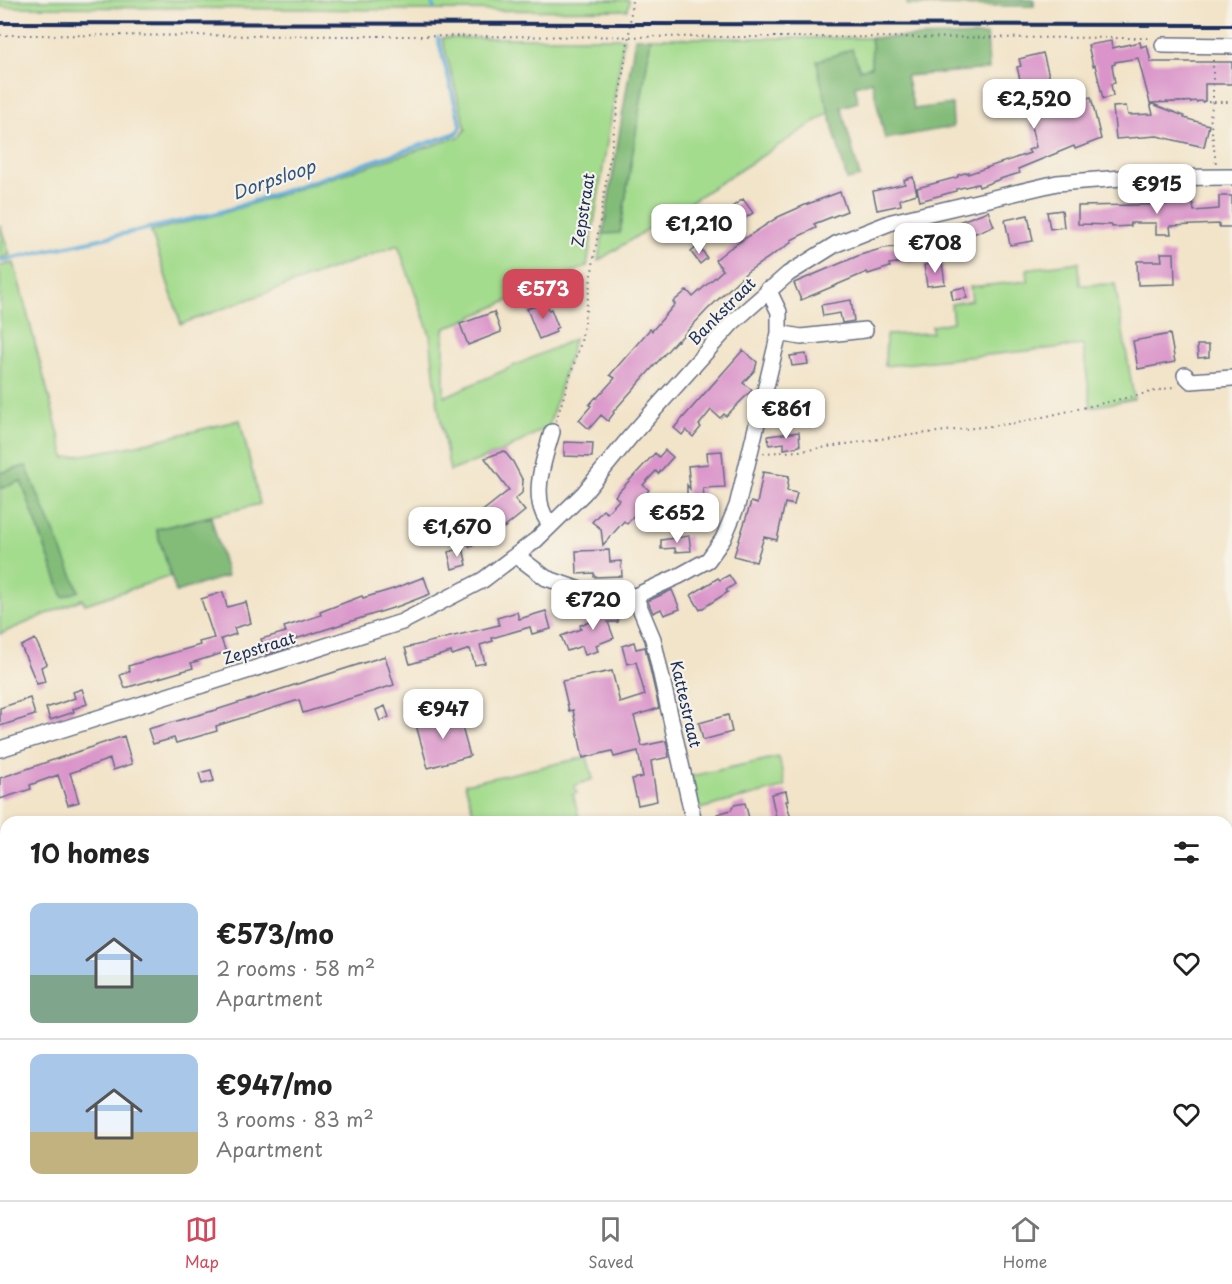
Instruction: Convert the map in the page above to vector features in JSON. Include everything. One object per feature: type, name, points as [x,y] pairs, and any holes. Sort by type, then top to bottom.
[{"type":"street","points":[[1160,42],[1232,46]]},
{"type":"street","name":"Bankstraat","points":[[517,556],[584,493],[630,437],[732,323],[768,290],[836,244],[892,222],[1048,185],[1088,180],[1225,177]]},
{"type":"street","points":[[517,556],[546,578],[586,592],[635,596],[708,560],[723,539],[736,506],[779,333],[779,312],[768,290]]},
{"type":"street","points":[[779,333],[801,337],[865,330]]},
{"type":"street","points":[[1182,380],[1232,378]]},
{"type":"street","points":[[551,525],[544,517],[541,508],[540,487],[552,432]]},
{"type":"street","name":"Zepstraat","points":[[0,748],[402,622],[483,580],[517,556]]},
{"type":"street","name":"Kattestraat","points":[[635,596],[653,639],[693,816]]},
{"type":"path","name":"Zepstraat","points":[[552,432],[581,342],[629,35],[632,0]]},
{"type":"path","points":[[0,35],[629,35],[1160,42]]},
{"type":"path","points":[[1211,45],[1214,102],[1210,116],[1225,177]]},
{"type":"path","points":[[1160,102],[1232,102]]},
{"type":"path","points":[[748,454],[801,451],[893,437],[1017,423],[1182,380]]},
{"type":"green space","points":[[0,0],[629,0],[628,10],[393,10],[0,7]]},
{"type":"green space","points":[[908,0],[1034,0],[1034,6],[907,5]]},
{"type":"green space","points":[[987,35],[989,69],[906,76],[914,109],[952,104],[953,127],[885,139],[872,81],[855,86],[858,102],[841,107],[860,177],[847,180],[817,61],[852,49],[860,70],[871,67],[871,38]]},
{"type":"green space","points":[[442,38],[624,38],[587,266],[444,329],[444,397],[574,339],[549,426],[504,451],[450,471],[437,400],[430,335],[398,245],[181,324],[151,231],[224,213],[461,136],[466,129]]},
{"type":"green space","points":[[635,38],[651,38],[620,233],[603,234]]},
{"type":"green space","points":[[651,38],[871,38],[871,67],[859,70],[817,61],[829,113],[598,261],[603,234],[620,233]]},
{"type":"green space","points":[[0,225],[10,255],[0,258]]},
{"type":"green space","points":[[1079,262],[1080,285],[1115,284],[1134,399],[1091,407],[1083,345],[885,366],[886,335],[932,333],[932,326],[953,322],[951,304],[972,300],[970,287],[1028,281],[1027,269]]},
{"type":"green space","points":[[14,263],[65,458],[133,446],[240,420],[260,504],[156,529],[171,576],[85,604],[82,599],[0,634],[0,489],[21,480],[63,597],[26,466],[0,473],[0,266]]},
{"type":"green space","points":[[26,466],[79,591],[63,597],[21,481],[0,489],[0,473]]},
{"type":"green space","points":[[211,517],[227,576],[176,592],[156,529]]},
{"type":"green space","points":[[587,757],[593,779],[574,786],[577,793],[573,794],[578,816],[474,816],[465,784]]},
{"type":"green space","points":[[779,757],[785,787],[699,809],[691,776]]},
{"type":"building","points":[[1111,41],[1112,48],[1140,42],[1141,47],[1147,45],[1151,62],[1232,62],[1232,84],[1205,84],[1205,101],[1150,103],[1138,58],[1115,62],[1112,65],[1115,83],[1111,84],[1113,96],[1103,99],[1088,45]]},
{"type":"building","points":[[1043,53],[1057,106],[1091,97],[1101,139],[1075,149],[1074,146],[1018,169],[1020,173],[979,187],[978,184],[956,189],[956,191],[920,201],[917,188],[1030,153],[1028,150],[1036,147],[1017,67],[1021,66],[1019,59]]},
{"type":"building","points":[[1150,103],[1184,116],[1184,118],[1209,125],[1204,147],[1157,136],[1116,139],[1113,107],[1126,106],[1128,115],[1153,114]]},
{"type":"building","points":[[913,177],[917,194],[900,199],[901,205],[877,210],[873,191],[905,184],[904,180]]},
{"type":"building","points":[[840,192],[847,211],[814,224],[816,228],[791,240],[792,242],[747,272],[677,340],[613,412],[608,421],[601,415],[589,429],[579,420],[591,406],[589,405],[615,378],[610,375],[650,329],[652,331],[675,304],[673,302],[687,290],[693,297],[723,270],[715,260],[778,217]]},
{"type":"building","points":[[1219,196],[1232,196],[1232,227],[1219,227],[1219,224],[1170,226],[1171,234],[1156,234],[1156,223],[1130,223],[1131,226],[1112,227],[1112,225],[1078,224],[1078,206],[1193,204],[1194,211],[1219,209]]},
{"type":"building","points":[[743,199],[753,213],[742,220],[732,207]]},
{"type":"building","points":[[1062,210],[1064,227],[1050,229],[1047,212]]},
{"type":"building","points":[[988,211],[994,226],[962,238],[956,223]]},
{"type":"building","points":[[1028,215],[1033,241],[1010,245],[1005,220]]},
{"type":"building","points":[[918,240],[920,260],[889,264],[890,267],[868,274],[867,272],[801,300],[794,283],[860,255],[884,248],[909,246],[908,241]]},
{"type":"building","points":[[699,245],[707,258],[700,264],[691,252]]},
{"type":"building","points":[[1161,253],[1174,253],[1175,284],[1138,285],[1137,261],[1162,261]]},
{"type":"building","points":[[942,262],[945,284],[927,286],[924,265]]},
{"type":"building","points":[[965,287],[967,298],[953,300],[951,290]]},
{"type":"building","points":[[851,300],[854,321],[842,323],[840,313],[823,316],[821,305]]},
{"type":"building","points":[[545,302],[549,310],[551,309],[558,327],[555,329],[556,332],[539,339],[527,309]]},
{"type":"building","points":[[494,312],[501,332],[468,345],[460,324]]},
{"type":"building","points":[[1170,334],[1175,362],[1138,369],[1133,341]]},
{"type":"building","points":[[1197,345],[1209,345],[1209,357],[1198,358]]},
{"type":"building","points":[[743,350],[757,362],[755,370],[743,383],[752,390],[726,416],[724,414],[720,418],[711,410],[693,437],[686,430],[682,435],[674,428]]},
{"type":"building","points":[[806,354],[808,364],[792,366],[790,356]]},
{"type":"building","points":[[799,432],[800,446],[784,449],[784,443],[769,445],[768,436]]},
{"type":"building","points":[[564,442],[593,443],[592,457],[564,456]]},
{"type":"building","points":[[665,450],[673,457],[658,474],[656,471],[643,485],[649,490],[644,496],[647,499],[627,524],[624,521],[603,545],[601,529],[592,522],[603,510],[607,513],[619,500],[615,496],[655,453],[659,457]]},
{"type":"building","points":[[504,451],[523,481],[522,493],[515,499],[525,511],[504,528],[502,525],[470,547],[456,528],[509,490],[485,458]]},
{"type":"building","points":[[722,451],[725,487],[703,488],[706,513],[703,513],[704,525],[689,526],[688,466],[708,464],[707,452]]},
{"type":"building","points":[[763,472],[789,476],[787,491],[797,493],[794,505],[785,503],[777,540],[764,537],[756,562],[734,556],[751,502],[757,504]]},
{"type":"building","points":[[689,536],[691,551],[675,552],[675,548],[661,549],[661,540]]},
{"type":"building","points":[[463,548],[467,565],[452,569],[448,552]]},
{"type":"building","points":[[609,550],[610,562],[621,561],[622,576],[594,577],[594,573],[577,574],[576,551]]},
{"type":"building","points":[[729,575],[735,584],[726,590],[728,592],[700,610],[691,595],[718,578],[720,580]]},
{"type":"building","points":[[424,577],[430,594],[286,642],[288,648],[266,655],[261,639],[286,632],[284,627],[321,615],[320,612],[362,596],[363,598],[393,589]]},
{"type":"building","points":[[672,590],[680,609],[664,615],[661,609],[653,613],[648,601]]},
{"type":"building","points":[[223,592],[227,607],[246,602],[251,623],[234,628],[236,634],[221,639],[226,652],[191,663],[193,668],[125,688],[120,675],[130,671],[128,666],[200,645],[199,642],[214,638],[201,599]]},
{"type":"building","points":[[617,606],[618,622],[608,622],[614,638],[596,645],[598,651],[585,655],[582,646],[567,651],[561,636],[581,629],[580,625],[597,620],[591,607]]},
{"type":"building","points":[[546,611],[551,629],[532,634],[530,627],[492,638],[493,641],[480,645],[485,663],[475,665],[470,649],[410,664],[405,648],[499,625],[497,618],[517,612],[519,619]]},
{"type":"building","points":[[35,639],[47,664],[41,667],[45,682],[37,684],[21,646]]},
{"type":"building","points":[[634,642],[636,649],[645,647],[659,708],[634,716],[642,746],[666,741],[669,757],[651,761],[657,801],[638,805],[632,779],[643,777],[638,751],[614,757],[612,751],[583,758],[573,710],[569,711],[562,681],[612,671],[620,703],[645,695],[636,662],[627,664],[622,646]]},
{"type":"building","points":[[385,656],[394,685],[303,713],[299,700],[216,726],[217,731],[176,743],[174,738],[153,744],[148,729],[216,710]]},
{"type":"building","points":[[82,689],[87,704],[73,709],[74,712],[50,720],[46,708],[75,698],[73,692]]},
{"type":"building","points":[[30,698],[35,715],[0,726],[0,708]]},
{"type":"building","points":[[385,706],[389,717],[380,721],[376,710]]},
{"type":"building","points":[[458,713],[470,756],[428,768],[416,725]]},
{"type":"building","points":[[728,715],[732,732],[703,740],[699,723]]},
{"type":"building","points":[[124,736],[132,764],[113,770],[110,759],[70,773],[79,802],[68,805],[58,775],[30,785],[31,789],[0,799],[0,778]]},
{"type":"building","points":[[211,770],[214,781],[202,784],[199,773]]},
{"type":"building","points":[[786,791],[790,816],[776,816],[771,794]]},
{"type":"building","points":[[745,803],[748,816],[718,816],[717,814],[731,810],[734,805]]},
{"type":"waterway","name":"Dorpsloop","points":[[431,0],[434,8]]},
{"type":"waterway","name":"Dorpsloop","points":[[0,261],[218,213],[457,133],[461,126],[438,38]]},
{"type":"railway","points":[[0,23],[1232,25]]}]
